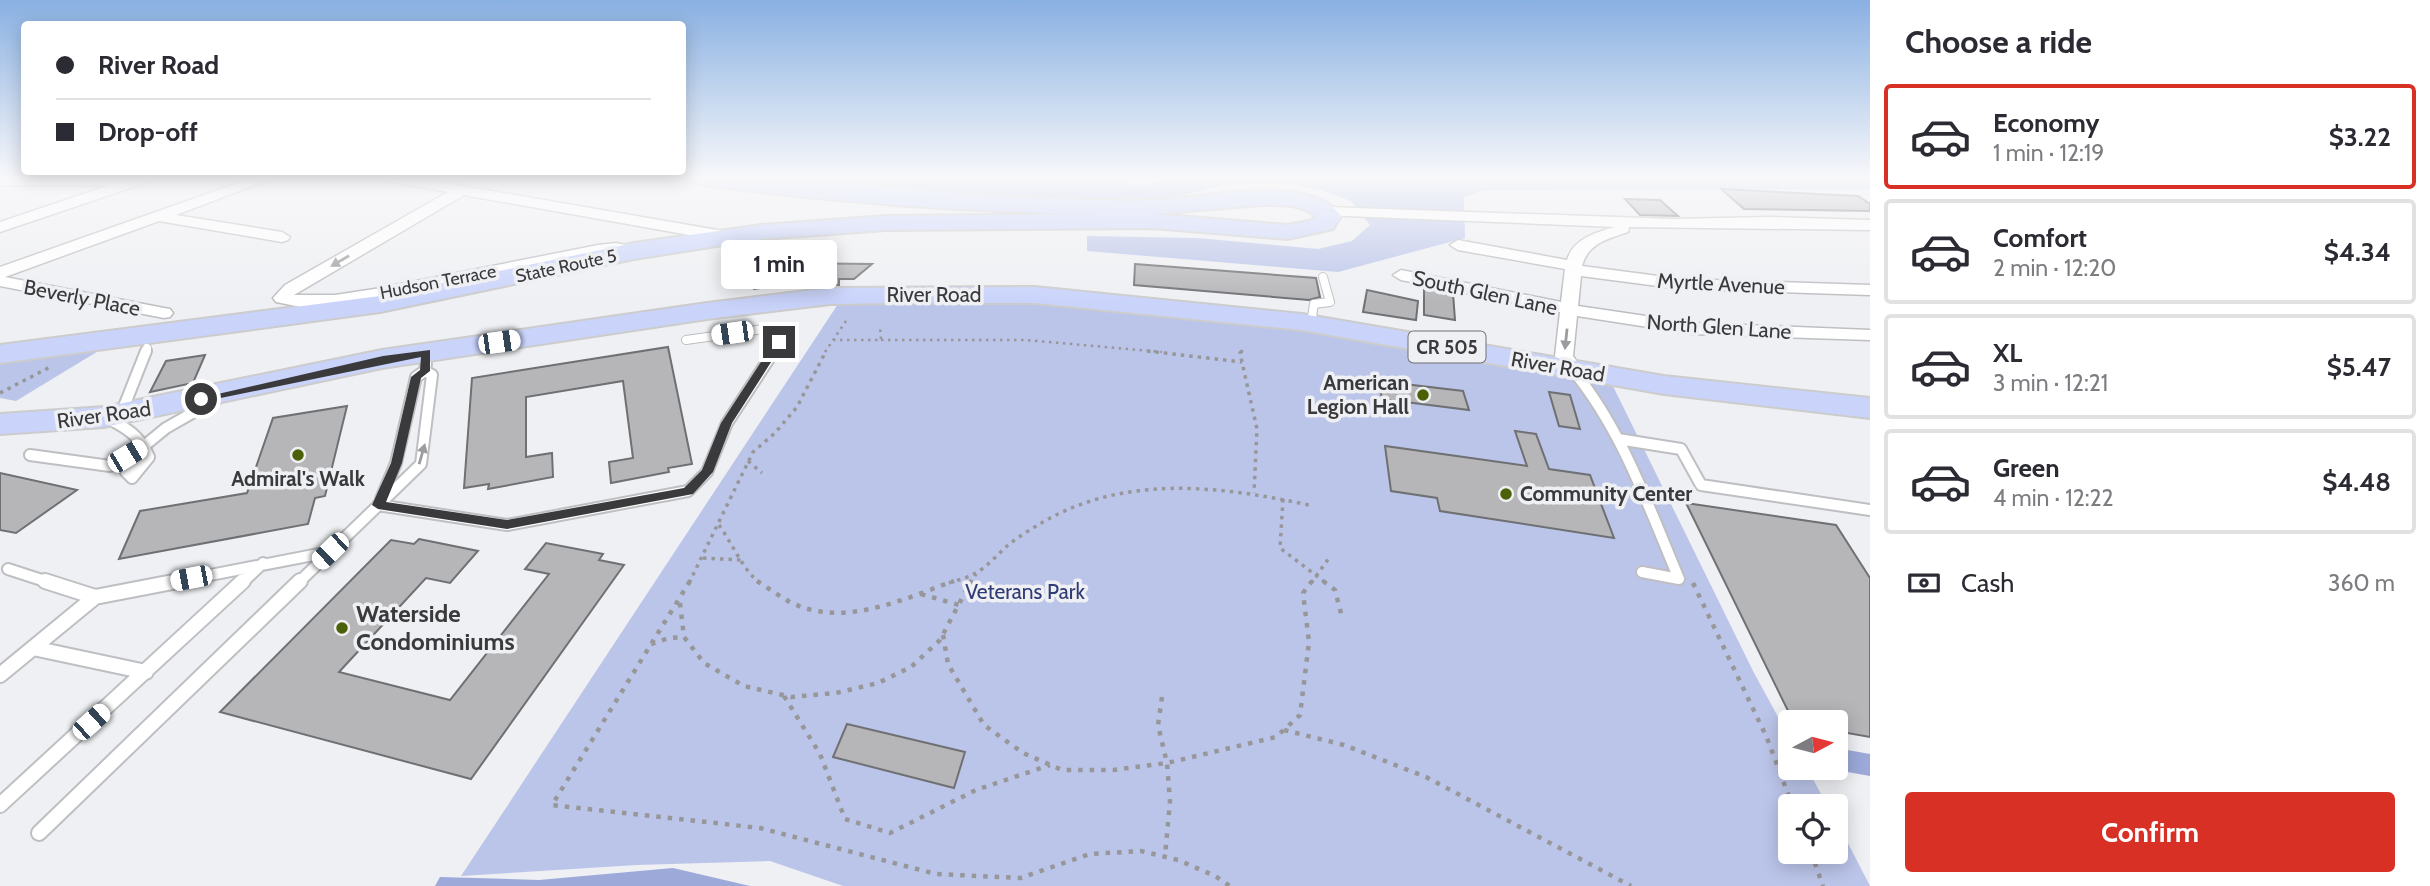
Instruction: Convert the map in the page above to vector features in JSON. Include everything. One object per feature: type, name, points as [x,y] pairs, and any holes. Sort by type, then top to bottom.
[{"type":"main road","name":"State Route 5","points":[[0,354],[380,304],[634,251],[723,236],[847,225],[1152,221],[1287,232],[1324,224],[1328,218]]},
{"type":"main road","name":"River Road","points":[[0,424],[113,416],[383,359],[426,362],[719,309],[843,296],[1035,295],[1311,323],[1669,386],[1870,408]]},
{"type":"street","points":[[0,227],[26,218]]},
{"type":"street","points":[[0,274],[154,218]]},
{"type":"street","points":[[166,218],[282,237]]},
{"type":"street","name":"Hudson Terrace","points":[[414,218],[291,289],[282,299],[300,303],[371,295],[598,250],[615,248],[634,251]]},
{"type":"street","points":[[623,218],[723,236]]},
{"type":"street","points":[[1511,218],[1674,224]]},
{"type":"street","points":[[1572,369],[1564,356],[1573,268],[1583,246],[1607,233],[1640,226],[1674,224],[1769,222],[1870,225]]},
{"type":"street","name":"Myrtle Avenue","points":[[1458,245],[1573,268],[1681,284],[1870,290]]},
{"type":"street","name":"South Glen Lane","points":[[1401,275],[1454,283],[1569,311]]},
{"type":"street","name":"Beverly Place","points":[[0,281],[164,313]]},
{"type":"street","name":"North Glen Lane","points":[[1569,311],[1693,329],[1870,335]]},
{"type":"lane","points":[[1311,323],[1314,304],[1330,302],[1323,277]]},
{"type":"lane","points":[[378,505],[507,525],[688,491],[707,472],[727,423],[788,329],[778,327],[686,340]]},
{"type":"lane","points":[[145,446],[132,429],[113,416],[147,348]]},
{"type":"lane","points":[[378,505],[396,463],[416,377],[426,362]]},
{"type":"lane","points":[[39,833],[421,464],[432,375],[426,362]]},
{"type":"lane","points":[[1572,369],[1583,381],[1618,439],[1679,579],[1642,572]]},
{"type":"lane","points":[[30,455],[110,466],[145,446],[166,428],[226,394]]},
{"type":"lane","points":[[1618,439],[1681,449],[1701,485],[1866,510],[1870,522]]},
{"type":"lane","points":[[0,675],[95,597],[330,551]]},
{"type":"lane","points":[[0,805],[264,564]]},
{"type":"lane","points":[[8,569],[95,597]]},
{"type":"lane","points":[[33,648],[146,672]]},
{"type":"path","points":[[848,318],[797,407],[748,461],[703,558],[679,601],[649,644],[552,805],[760,828],[936,874],[1020,878],[1090,854],[1142,851],[1165,856],[1216,876],[1230,886]]},
{"type":"path","points":[[880,327],[881,340]]},
{"type":"path","points":[[833,340],[1026,340],[1242,362]]},
{"type":"path","points":[[1246,347],[1240,353],[1257,429],[1254,493]]},
{"type":"path","points":[[1,393],[55,365]]},
{"type":"path","points":[[748,461],[762,473]]},
{"type":"path","points":[[679,601],[684,637],[704,663],[744,686],[782,695],[792,697],[836,693],[878,684],[911,667],[943,635],[964,591],[976,573],[1010,544],[1045,521],[1100,498],[1157,488],[1197,488],[1254,493],[1309,505]]},
{"type":"path","points":[[1283,499],[1280,548],[1335,590],[1342,617]]},
{"type":"path","points":[[719,525],[748,575],[792,603],[831,613],[877,608],[976,573]]},
{"type":"path","points":[[703,558],[741,560]]},
{"type":"path","points":[[943,635],[948,664],[968,702],[984,725],[1023,753],[1062,770],[1114,770],[1167,763],[1276,737],[1300,715],[1310,642],[1303,593],[1329,558]]},
{"type":"path","points":[[1692,582],[1767,738],[1788,794]]},
{"type":"path","points":[[919,593],[959,605]]},
{"type":"path","points":[[649,644],[684,637]]},
{"type":"path","points":[[782,695],[807,725],[834,783],[845,819],[890,832],[976,790],[1051,765]]},
{"type":"path","points":[[1162,697],[1158,725],[1167,763],[1170,801],[1165,856]]},
{"type":"path","points":[[1283,730],[1344,745],[1426,777],[1631,886]]},
{"type":"path","points":[[1815,864],[1823,886]]},
{"type":"green space","points":[[1365,218],[1465,218],[1465,238],[1338,272],[1087,251],[1087,236],[1198,238],[1318,249],[1352,241],[1370,225]]},
{"type":"green space","name":"Veterans Park","points":[[1048,296],[1306,327],[1611,382],[1778,717],[1778,780],[1813,780],[1821,794],[1778,794],[1778,864],[1848,864],[1848,843],[1870,886],[843,886],[770,861],[637,865],[461,876],[838,304]]},
{"type":"green space","points":[[100,350],[16,401],[0,398],[0,363]]},
{"type":"shaded area","points":[[1848,750],[1870,754],[1870,776],[1848,772]]},
{"type":"shaded area","points":[[673,868],[750,886],[435,886],[440,877],[539,880]]},
{"type":"building","points":[[778,263],[872,264],[854,279],[839,279],[839,285],[782,285],[754,289],[748,269]]},
{"type":"building","points":[[1135,264],[1316,278],[1320,297],[1309,300],[1134,285]]},
{"type":"building","points":[[1424,287],[1453,293],[1455,320],[1424,315]]},
{"type":"building","points":[[1367,290],[1418,301],[1416,320],[1363,312]]},
{"type":"building","points":[[668,347],[692,464],[668,468],[669,472],[611,483],[609,462],[633,458],[623,381],[526,397],[526,457],[552,453],[553,477],[488,489],[489,484],[464,488],[472,378]]},
{"type":"building","points":[[205,355],[193,383],[150,392],[166,361]]},
{"type":"building","name":"American Legion Hall","points":[[1379,381],[1463,391],[1469,410],[1382,399]]},
{"type":"building","points":[[1549,392],[1570,395],[1580,429],[1559,426]]},
{"type":"building","name":"Admiral's Walk","points":[[347,406],[325,496],[315,498],[308,524],[119,559],[140,511],[247,493],[273,418]]},
{"type":"building","name":"Community Center","points":[[1515,431],[1536,434],[1549,469],[1590,475],[1614,538],[1440,511],[1437,498],[1391,491],[1385,446],[1527,466]]},
{"type":"building","points":[[0,473],[77,490],[16,533],[0,530]]},
{"type":"building","points":[[1686,503],[1836,525],[1870,578],[1870,737],[1848,733],[1848,710],[1788,710]]},
{"type":"building","name":"Waterside Condominiums","points":[[419,539],[478,551],[450,583],[426,578],[339,672],[450,700],[549,574],[525,569],[546,543],[603,554],[599,560],[624,565],[471,779],[220,712],[391,540],[414,544]]},
{"type":"building","points":[[847,724],[965,752],[954,788],[833,757]]},
{"type":"place","name":"American Legion Hall","points":[[1423,395]]},
{"type":"place","name":"Admiral's Walk","points":[[298,455]]},
{"type":"place","name":"Community Center","points":[[1506,494]]},
{"type":"place","name":"Waterside Condominiums","points":[[342,628]]},
{"type":"route","points":[[201,399],[383,359],[427,353],[425,371],[416,377],[396,463],[378,505],[507,525],[688,491],[707,472],[727,423],[779,342]]}]
